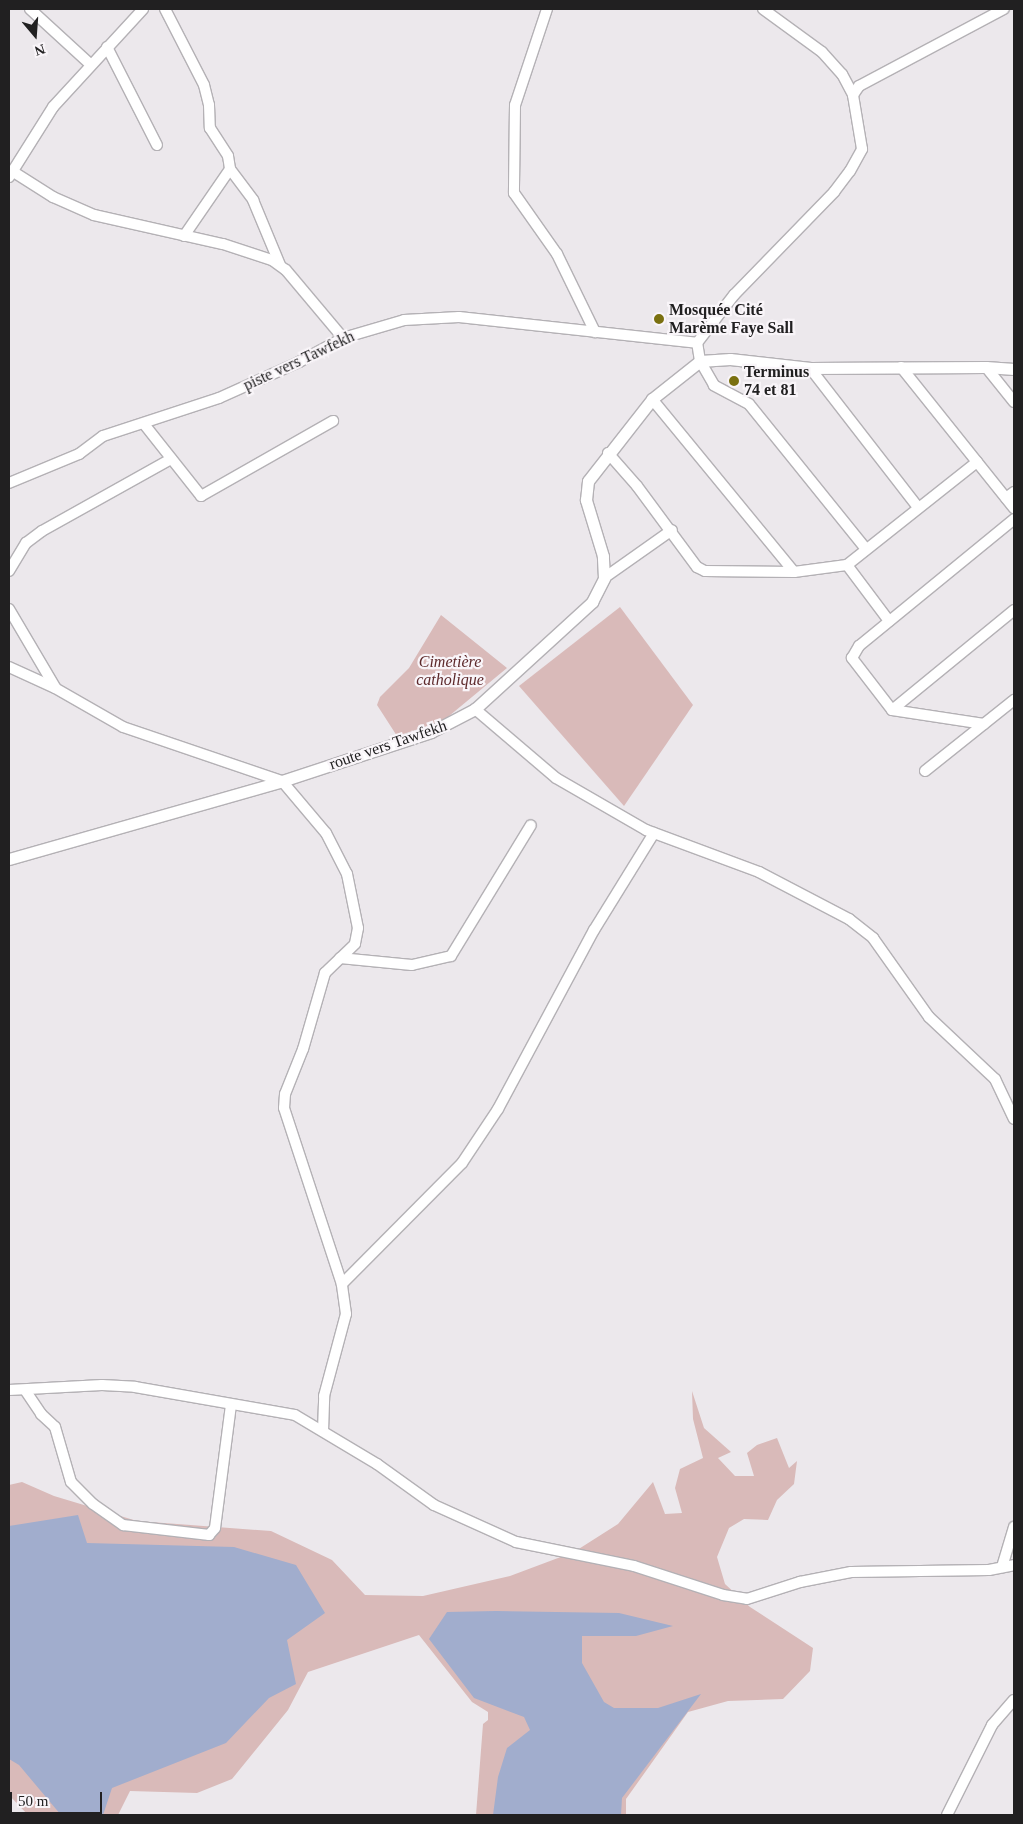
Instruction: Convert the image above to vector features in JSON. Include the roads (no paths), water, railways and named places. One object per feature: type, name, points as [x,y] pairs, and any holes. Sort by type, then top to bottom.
[{"type":"street","points":[[30,9],[90,64]]},
{"type":"street","points":[[165,9],[204,85],[210,128],[228,156],[230,169],[253,200],[280,265],[343,338]]},
{"type":"street","points":[[547,9],[515,106],[514,192],[557,254],[595,332]]},
{"type":"street","points":[[763,9],[822,52],[842,74],[853,95],[862,141],[859,156],[834,192],[734,295],[697,343],[700,361],[720,390],[749,404],[866,549]]},
{"type":"street","points":[[853,95],[863,81],[1004,9]]},
{"type":"street","points":[[136,11],[53,107],[10,174],[53,197],[94,215],[223,244],[280,265]]},
{"type":"street","points":[[106,47],[157,145]]},
{"type":"street","points":[[184,236],[230,169]]},
{"type":"street","name":"piste vers Tawfekh","points":[[9,483],[79,454],[102,436],[144,424],[267,378],[343,338],[422,318],[459,317],[697,343]]},
{"type":"street","points":[[604,578],[603,556],[586,500],[588,481],[652,399],[700,361],[730,360],[810,368],[986,367],[1014,370]]},
{"type":"street","points":[[901,367],[977,462],[1010,495],[1014,508]]},
{"type":"street","points":[[986,367],[1014,402]]},
{"type":"street","points":[[810,368],[918,507]]},
{"type":"street","points":[[652,399],[794,572]]},
{"type":"street","points":[[144,424],[196,494],[206,496],[333,421]]},
{"type":"street","points":[[608,453],[672,530],[697,566],[705,571],[794,572],[847,565],[977,462]]},
{"type":"street","points":[[9,571],[26,543],[42,531],[171,459]]},
{"type":"street","points":[[984,724],[892,710],[852,658],[859,646],[1014,520]]},
{"type":"street","points":[[604,578],[672,530]]},
{"type":"street","points":[[847,565],[889,621]]},
{"type":"street","name":"route vers Tawfekh","points":[[9,859],[282,780],[431,732],[474,709],[592,602],[604,578]]},
{"type":"street","points":[[9,609],[55,688]]},
{"type":"street","points":[[892,710],[1014,610]]},
{"type":"street","points":[[9,667],[55,688],[122,727],[282,780],[326,833],[347,874],[358,928],[355,944],[325,973],[303,1049],[285,1094],[284,1108],[342,1284],[346,1314],[324,1396],[323,1431]]},
{"type":"street","points":[[925,771],[1014,700]]},
{"type":"street","points":[[474,709],[556,778],[654,833],[759,872],[855,924],[873,938],[930,1017],[995,1080],[1014,1119]]},
{"type":"street","points":[[340,958],[412,965],[451,956],[531,824]]},
{"type":"street","points":[[342,1284],[462,1163],[498,1109],[594,930],[654,833]]},
{"type":"street","points":[[9,1390],[102,1386],[134,1387],[295,1415],[377,1464],[434,1505],[516,1542],[634,1566],[723,1596],[747,1599],[800,1582],[851,1572],[989,1570],[1014,1565]]},
{"type":"street","points":[[25,1390],[41,1414],[55,1427],[71,1482],[93,1504],[123,1525],[209,1535],[215,1528],[231,1405]]},
{"type":"street","points":[[1002,1567],[1014,1527]]},
{"type":"street","points":[[946,1815],[992,1725],[1014,1700]]},
{"type":"water","points":[[78,1515],[87,1543],[234,1547],[296,1565],[325,1613],[287,1640],[296,1684],[269,1698],[226,1743],[112,1788],[103,1815],[61,1815],[19,1765],[9,1759],[9,1526]]},
{"type":"water","points":[[447,1612],[619,1613],[673,1626],[636,1636],[582,1636],[582,1663],[604,1702],[614,1708],[658,1708],[701,1694],[622,1798],[621,1815],[493,1815],[498,1777],[507,1748],[530,1730],[524,1717],[474,1698],[429,1639]]},
{"type":"place","name":"Mosquée Cité Marème Faye Sall","points":[[659,319]]},
{"type":"place","name":"Terminus 74 et 81","points":[[734,381]]},
{"type":"park label","name":"Cimetière catholique","points":[[450,671]]}]
